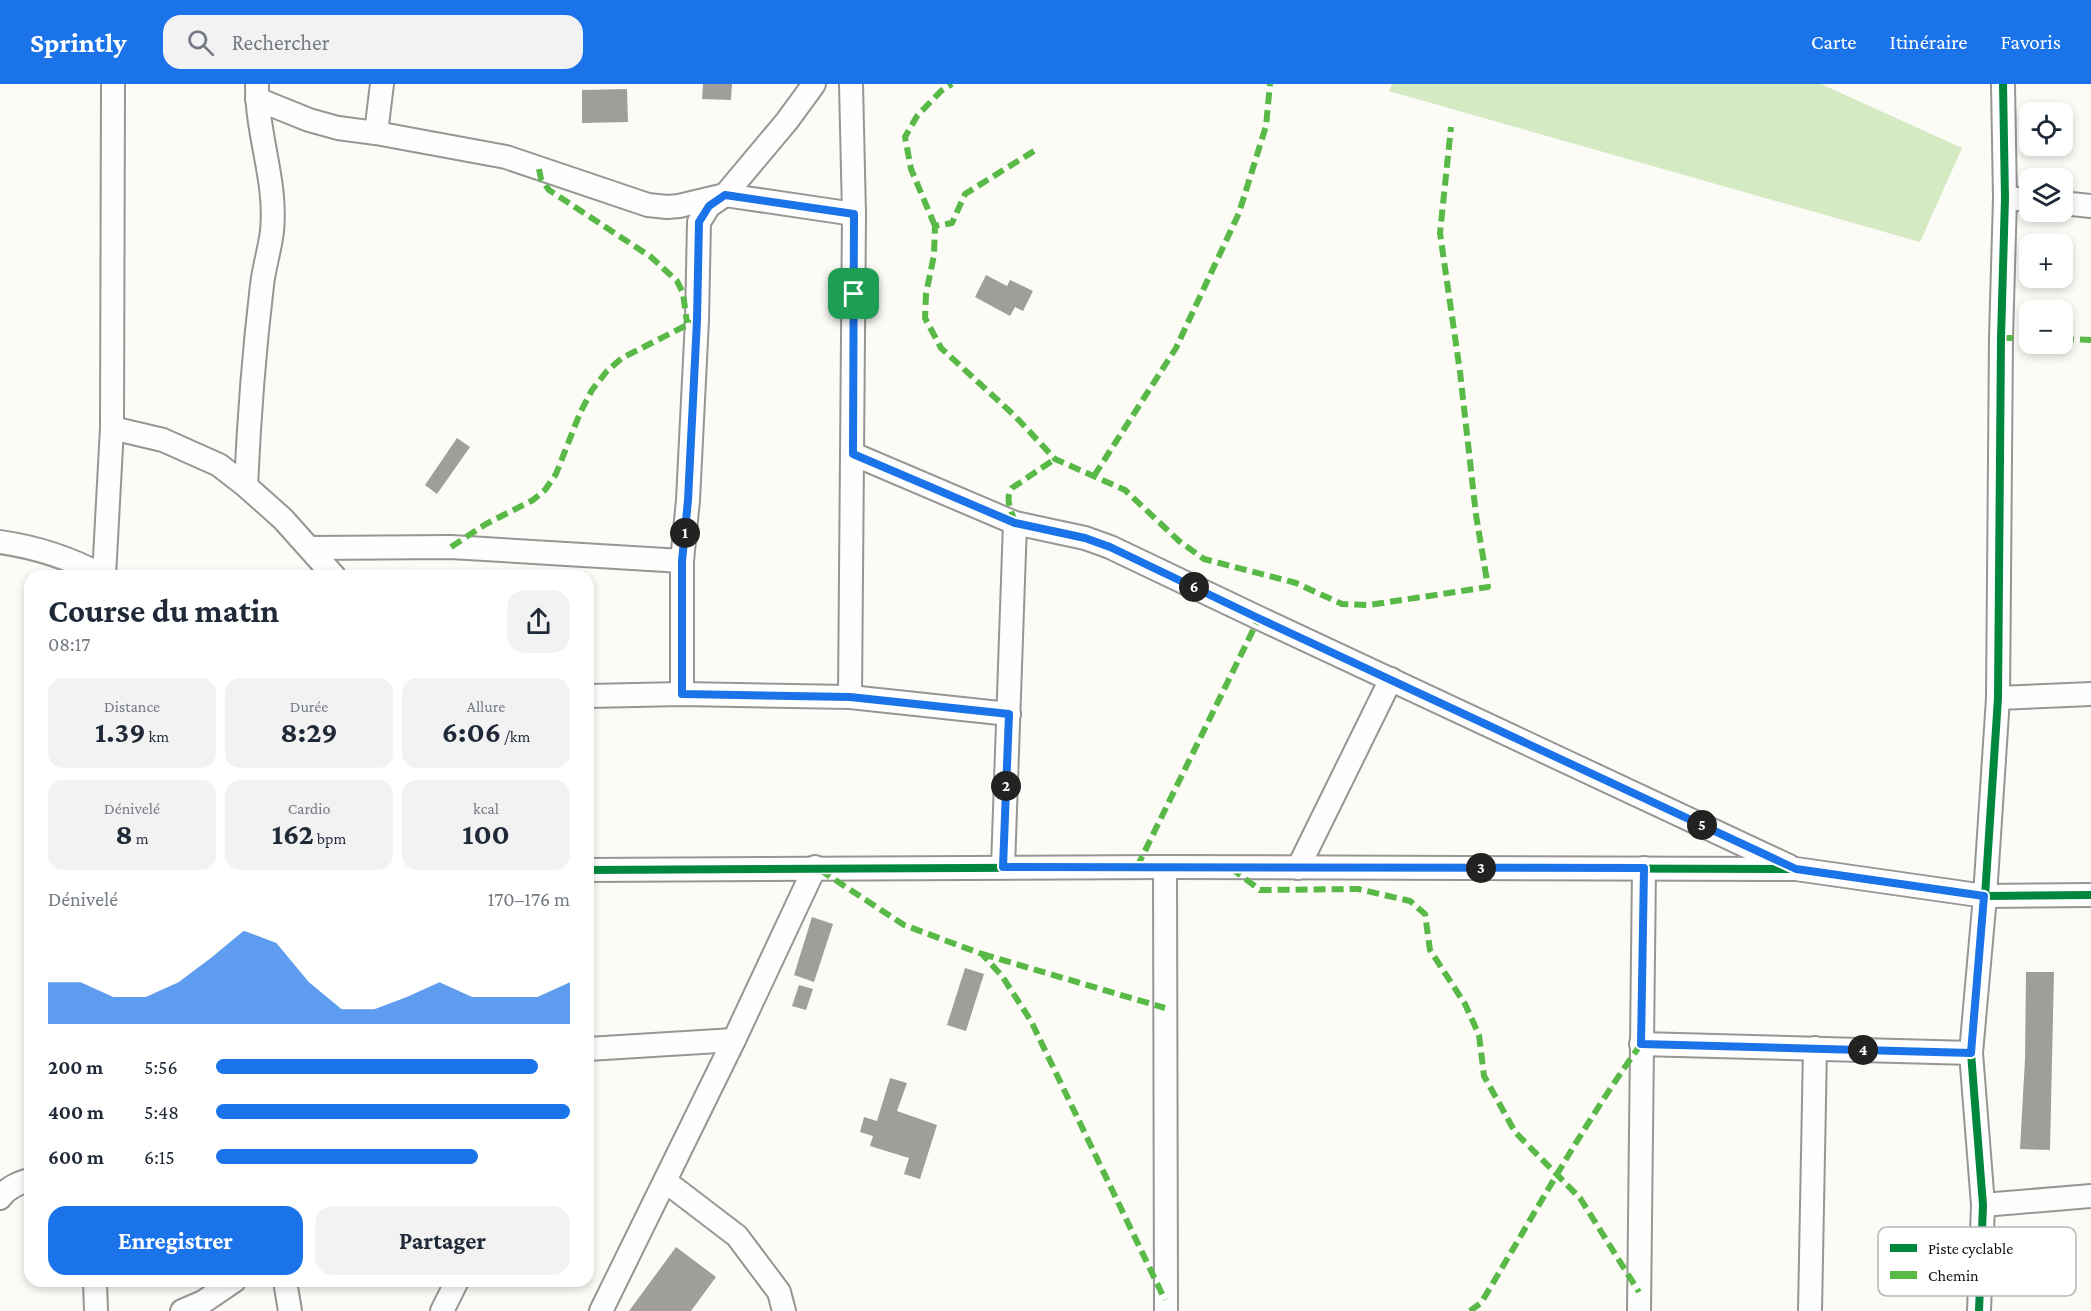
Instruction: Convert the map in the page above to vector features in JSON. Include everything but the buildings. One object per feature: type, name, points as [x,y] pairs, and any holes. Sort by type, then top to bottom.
[{"type":"street","points":[[104,570],[112,428],[113,84]]},
{"type":"street","points":[[376,133],[382,84]]},
{"type":"street","points":[[682,694],[682,561],[688,500],[697,320],[699,222],[709,206],[725,195],[787,121],[814,84]]},
{"type":"street","points":[[850,697],[854,214],[851,84]]},
{"type":"street","points":[[1982,1227],[1983,1205],[1971,1053],[1998,698],[2001,338],[2005,198],[2004,84]]},
{"type":"street","points":[[246,486],[250,394],[262,282],[272,230],[272,185],[259,125],[257,92]]},
{"type":"street","points":[[257,92],[309,120],[338,128],[506,157],[648,205],[679,206],[725,195],[854,214]]},
{"type":"street","points":[[2005,198],[2019,199]]},
{"type":"street","points":[[2073,204],[2091,206]]},
{"type":"street","points":[[112,428],[163,440],[219,465],[283,519],[329,570]]},
{"type":"street","points":[[853,454],[1015,523],[1085,538],[1110,547],[1796,869]]},
{"type":"street","points":[[1003,867],[1015,523]]},
{"type":"street","points":[[0,542],[23,545],[90,570]]},
{"type":"street","points":[[310,548],[451,547],[682,561]]},
{"type":"street","points":[[1298,868],[1390,679]]},
{"type":"street","points":[[594,696],[682,694],[850,697],[1009,714]]},
{"type":"street","points":[[1998,698],[2091,694]]},
{"type":"street","points":[[594,870],[815,867],[1796,869],[1984,896],[2091,895]]},
{"type":"street","points":[[601,1311],[734,1040],[815,867]]},
{"type":"street","points":[[1166,867],[1166,1311]]},
{"type":"street","points":[[1640,1311],[1644,868]]},
{"type":"street","points":[[594,1049],[734,1040]]},
{"type":"street","points":[[1641,1044],[1971,1053]]},
{"type":"street","points":[[1810,1311],[1815,1048]]},
{"type":"street","points":[[665,1181],[737,1236],[779,1292],[784,1311]]},
{"type":"street","points":[[0,1198],[3,1193],[24,1182]]},
{"type":"street","points":[[1983,1205],[2091,1196]]},
{"type":"street","points":[[95,1287],[96,1311]]},
{"type":"street","points":[[182,1311],[202,1302],[225,1287]]},
{"type":"street","points":[[286,1287],[290,1311]]},
{"type":"street","points":[[442,1311],[454,1287]]},
{"type":"street","points":[[1979,1311],[1980,1296]]},
{"type":"green space","points":[[1392,84],[1821,84],[1962,148],[1920,242],[1389,91]]},
{"type":"marked path","points":[[935,226],[911,169],[905,137],[917,116],[941,91],[952,84]]},
{"type":"marked path","points":[[1094,476],[1176,348],[1239,213],[1266,126],[1270,84]]},
{"type":"marked path","points":[[1034,151],[965,194],[952,223],[935,226],[934,255],[926,294],[925,318],[941,348],[1015,416],[1055,459],[1125,490],[1179,541],[1204,559],[1296,583],[1342,604],[1369,605],[1488,587],[1476,515],[1460,372],[1440,233],[1451,127]]},
{"type":"marked path","points":[[539,169],[541,179],[549,190],[651,257],[677,281],[683,293],[687,323]]},
{"type":"marked path","points":[[451,547],[486,524],[533,500],[545,490],[556,474],[580,413],[592,390],[607,371],[622,358],[697,320]]},
{"type":"marked path","points":[[2001,338],[2019,338]]},
{"type":"marked path","points":[[2073,339],[2091,340]]},
{"type":"marked path","points":[[1015,523],[1009,501],[1012,488],[1055,459]]},
{"type":"marked path","points":[[1137,867],[1259,618]]},
{"type":"marked path","points":[[1231,868],[1260,890],[1358,889],[1410,901],[1425,914],[1430,950],[1465,1004],[1479,1035],[1484,1076],[1515,1132],[1580,1198],[1639,1292]]},
{"type":"marked path","points":[[820,870],[904,925],[982,954],[1002,976],[1031,1021],[1165,1300]]},
{"type":"marked path","points":[[982,954],[1165,1008]]},
{"type":"marked path","points":[[1470,1311],[1481,1303],[1578,1140],[1641,1044]]},
{"type":"cycle path","points":[[1982,1227],[1983,1205],[1971,1053],[1985,896],[1998,698],[2001,338],[2005,198],[2003,84]]},
{"type":"cycle path","points":[[594,870],[1165,867],[1796,869],[1985,896],[2091,895]]},
{"type":"cycle path","points":[[1979,1311],[1980,1296]]},
{"type":"route","points":[[725,195],[854,214],[854,294],[853,454],[1015,523],[1085,538],[1110,547],[1796,869],[1984,896],[1971,1053],[1641,1044],[1644,868],[1003,867],[1009,714],[850,697],[682,694],[682,561],[688,500],[697,320],[699,222],[702,215],[709,206],[725,195]]}]
